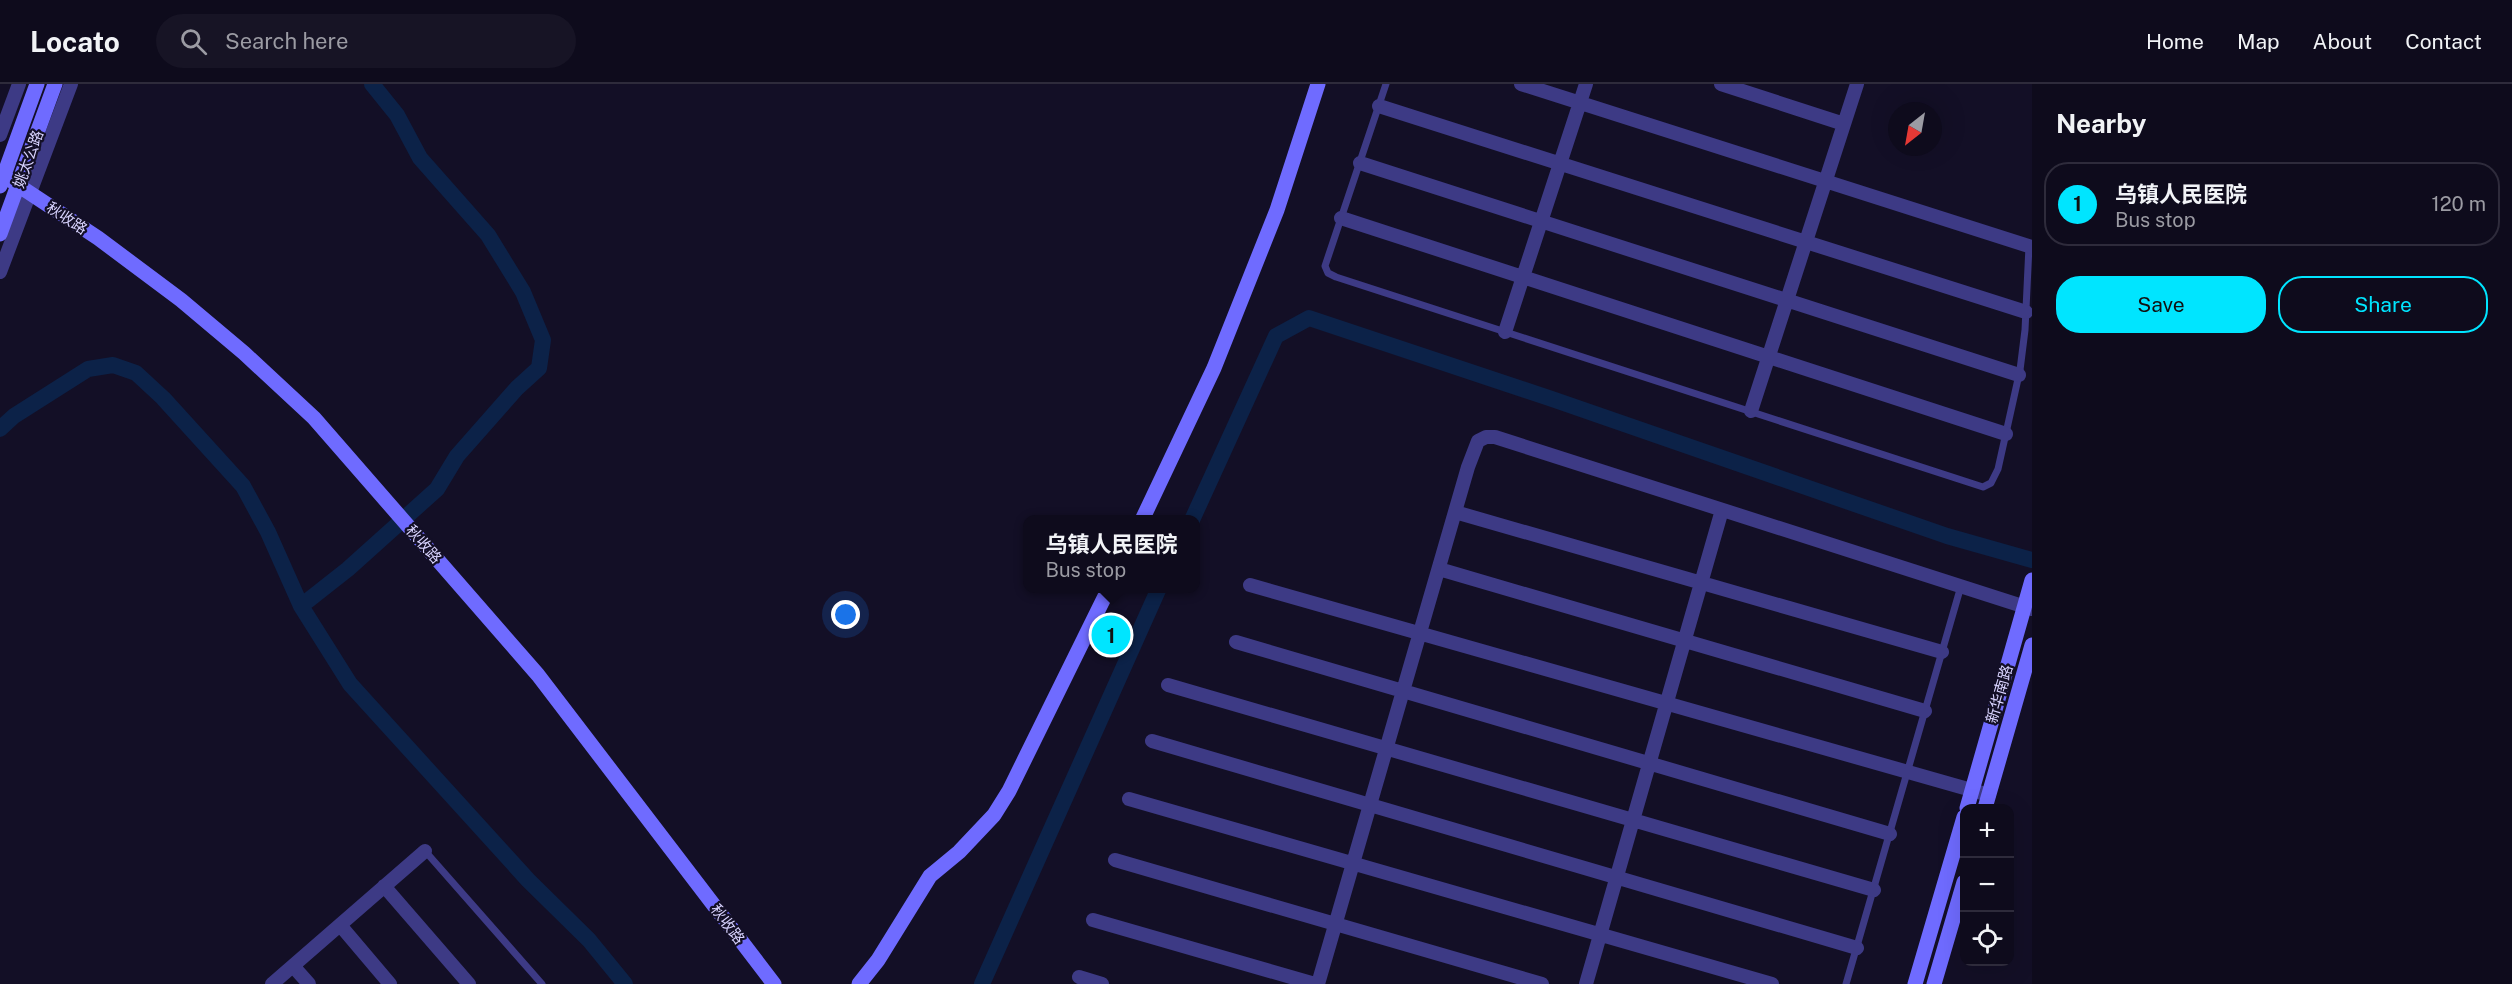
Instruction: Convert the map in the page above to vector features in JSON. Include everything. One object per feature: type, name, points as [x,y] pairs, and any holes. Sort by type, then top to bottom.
[{"type":"street","points":[[0,135],[19,84]]},
{"type":"street","name":"姚太公路","points":[[2,181],[37,84]]},
{"type":"street","name":"姚太公路","points":[[0,234],[24,189],[55,84]]},
{"type":"street","points":[[0,272],[24,189],[71,84]]},
{"type":"street","points":[[1144,515],[1214,368],[1277,210],[1318,84]]},
{"type":"street","points":[[1521,84],[2030,247]]},
{"type":"street","points":[[1505,332],[1586,84]]},
{"type":"street","points":[[1722,84],[1844,124]]},
{"type":"street","points":[[1751,411],[1857,84]]},
{"type":"street","points":[[1379,106],[2026,312]]},
{"type":"street","points":[[1360,163],[2019,375]]},
{"type":"street","name":"秋收路","points":[[2,181],[24,189],[98,238],[181,300],[244,353],[314,418],[538,675],[774,984]]},
{"type":"street","points":[[1341,218],[2006,434]]},
{"type":"street","points":[[1093,920],[1316,984],[1473,453],[1478,441],[1486,437],[1495,437],[2028,608]]},
{"type":"street","points":[[1586,984],[1722,510]]},
{"type":"street","points":[[1455,512],[1942,652]]},
{"type":"street","points":[[1438,569],[1925,711]]},
{"type":"street","name":"新华南路","points":[[1968,804],[2028,608],[2032,580]]},
{"type":"street","points":[[1250,585],[1972,790],[1987,802]]},
{"type":"street","points":[[859,984],[878,960],[930,876],[959,852],[994,815],[1009,791],[1107,593]]},
{"type":"street","points":[[1236,642],[1890,834]]},
{"type":"street","name":"新华南路","points":[[1987,802],[2032,645]]},
{"type":"street","points":[[1168,685],[1874,890]]},
{"type":"street","points":[[1152,741],[1857,948]]},
{"type":"street","points":[[1129,798],[1772,984]]},
{"type":"street","points":[[1915,984],[1960,834]]},
{"type":"street","points":[[272,984],[425,851]]},
{"type":"street","points":[[1115,860],[1542,984]]},
{"type":"street","points":[[384,886],[469,984]]},
{"type":"street","points":[[1934,984],[1960,898]]},
{"type":"street","points":[[339,925],[390,984]]},
{"type":"street","points":[[293,966],[309,984]]},
{"type":"street","points":[[1080,977],[1102,984]]},
{"type":"lane","points":[[1386,84],[1325,266],[1328,273],[1336,278],[1983,487],[1991,483],[1998,469],[2019,375],[2030,247]]},
{"type":"lane","points":[[1846,984],[1961,586]]},
{"type":"lane","points":[[425,851],[543,984]]},
{"type":"waterway","points":[[301,606],[348,569],[437,489],[457,456],[517,388],[539,368],[543,340],[523,292],[488,235],[420,158],[397,115],[372,84]]},
{"type":"waterway","points":[[1194,515],[1276,336],[1309,318],[1552,399],[1947,536],[2032,560]]},
{"type":"waterway","points":[[0,429],[14,416],[88,369],[113,365],[136,373],[163,398],[243,486],[268,532],[301,606],[350,684],[528,880],[589,940],[625,984]]},
{"type":"waterway","points":[[982,984],[1157,593]]},
{"type":"place","name":"乌镇人民医院","points":[[1111,635]]}]
